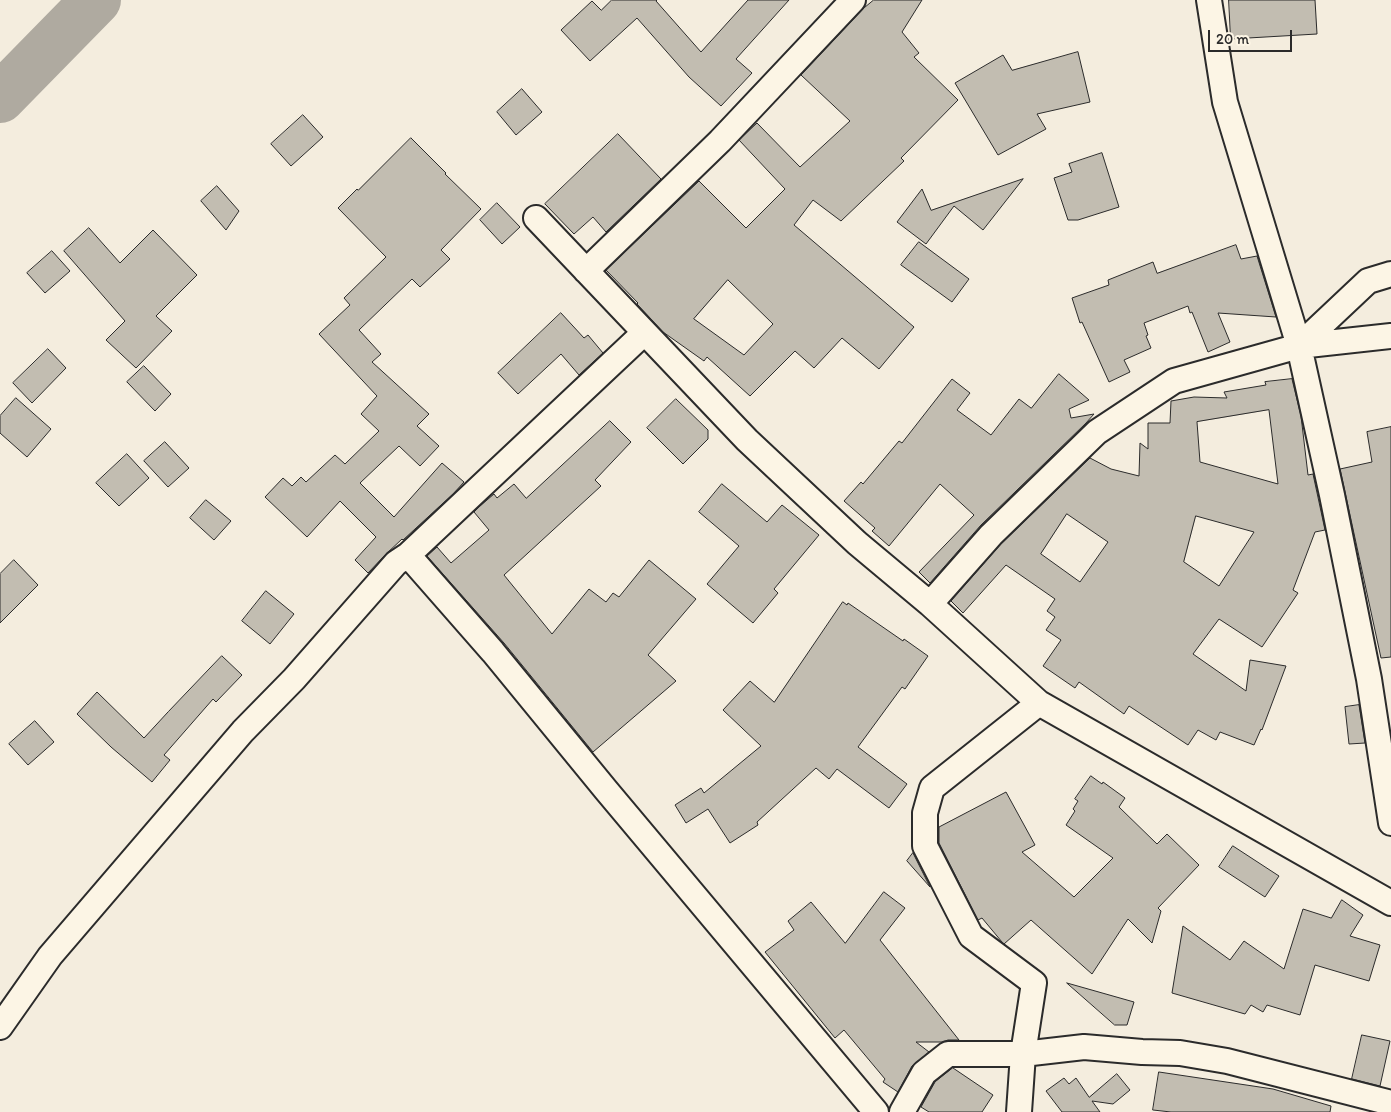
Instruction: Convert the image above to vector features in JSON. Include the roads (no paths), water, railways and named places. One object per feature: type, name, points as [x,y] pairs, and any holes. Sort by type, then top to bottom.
[{"type":"street","points":[[586,271],[720,140],[853,0]]},
{"type":"street","points":[[1209,0],[1225,102],[1299,346],[1332,495],[1369,680],[1391,823]]},
{"type":"street","points":[[536,218],[747,440],[857,543],[930,604],[1039,703],[1391,903]]},
{"type":"street","points":[[1299,346],[1368,281],[1391,274]]},
{"type":"street","points":[[0,1027],[50,956],[243,731],[294,679],[396,563],[408,554],[644,333]]},
{"type":"street","points":[[930,604],[991,535],[1096,432],[1174,381],[1299,346],[1391,336]]},
{"type":"street","points":[[408,554],[493,652],[618,805],[876,1112]]},
{"type":"street","points":[[1019,1112],[1023,1054],[1034,983],[971,936],[925,846],[925,813],[932,788],[1039,703]]},
{"type":"street","points":[[902,1112],[924,1073],[948,1054],[1023,1054],[1084,1047],[1180,1053],[1227,1061],[1391,1103]]},
{"type":"waterway","points":[[0,98],[96,0]]}]
